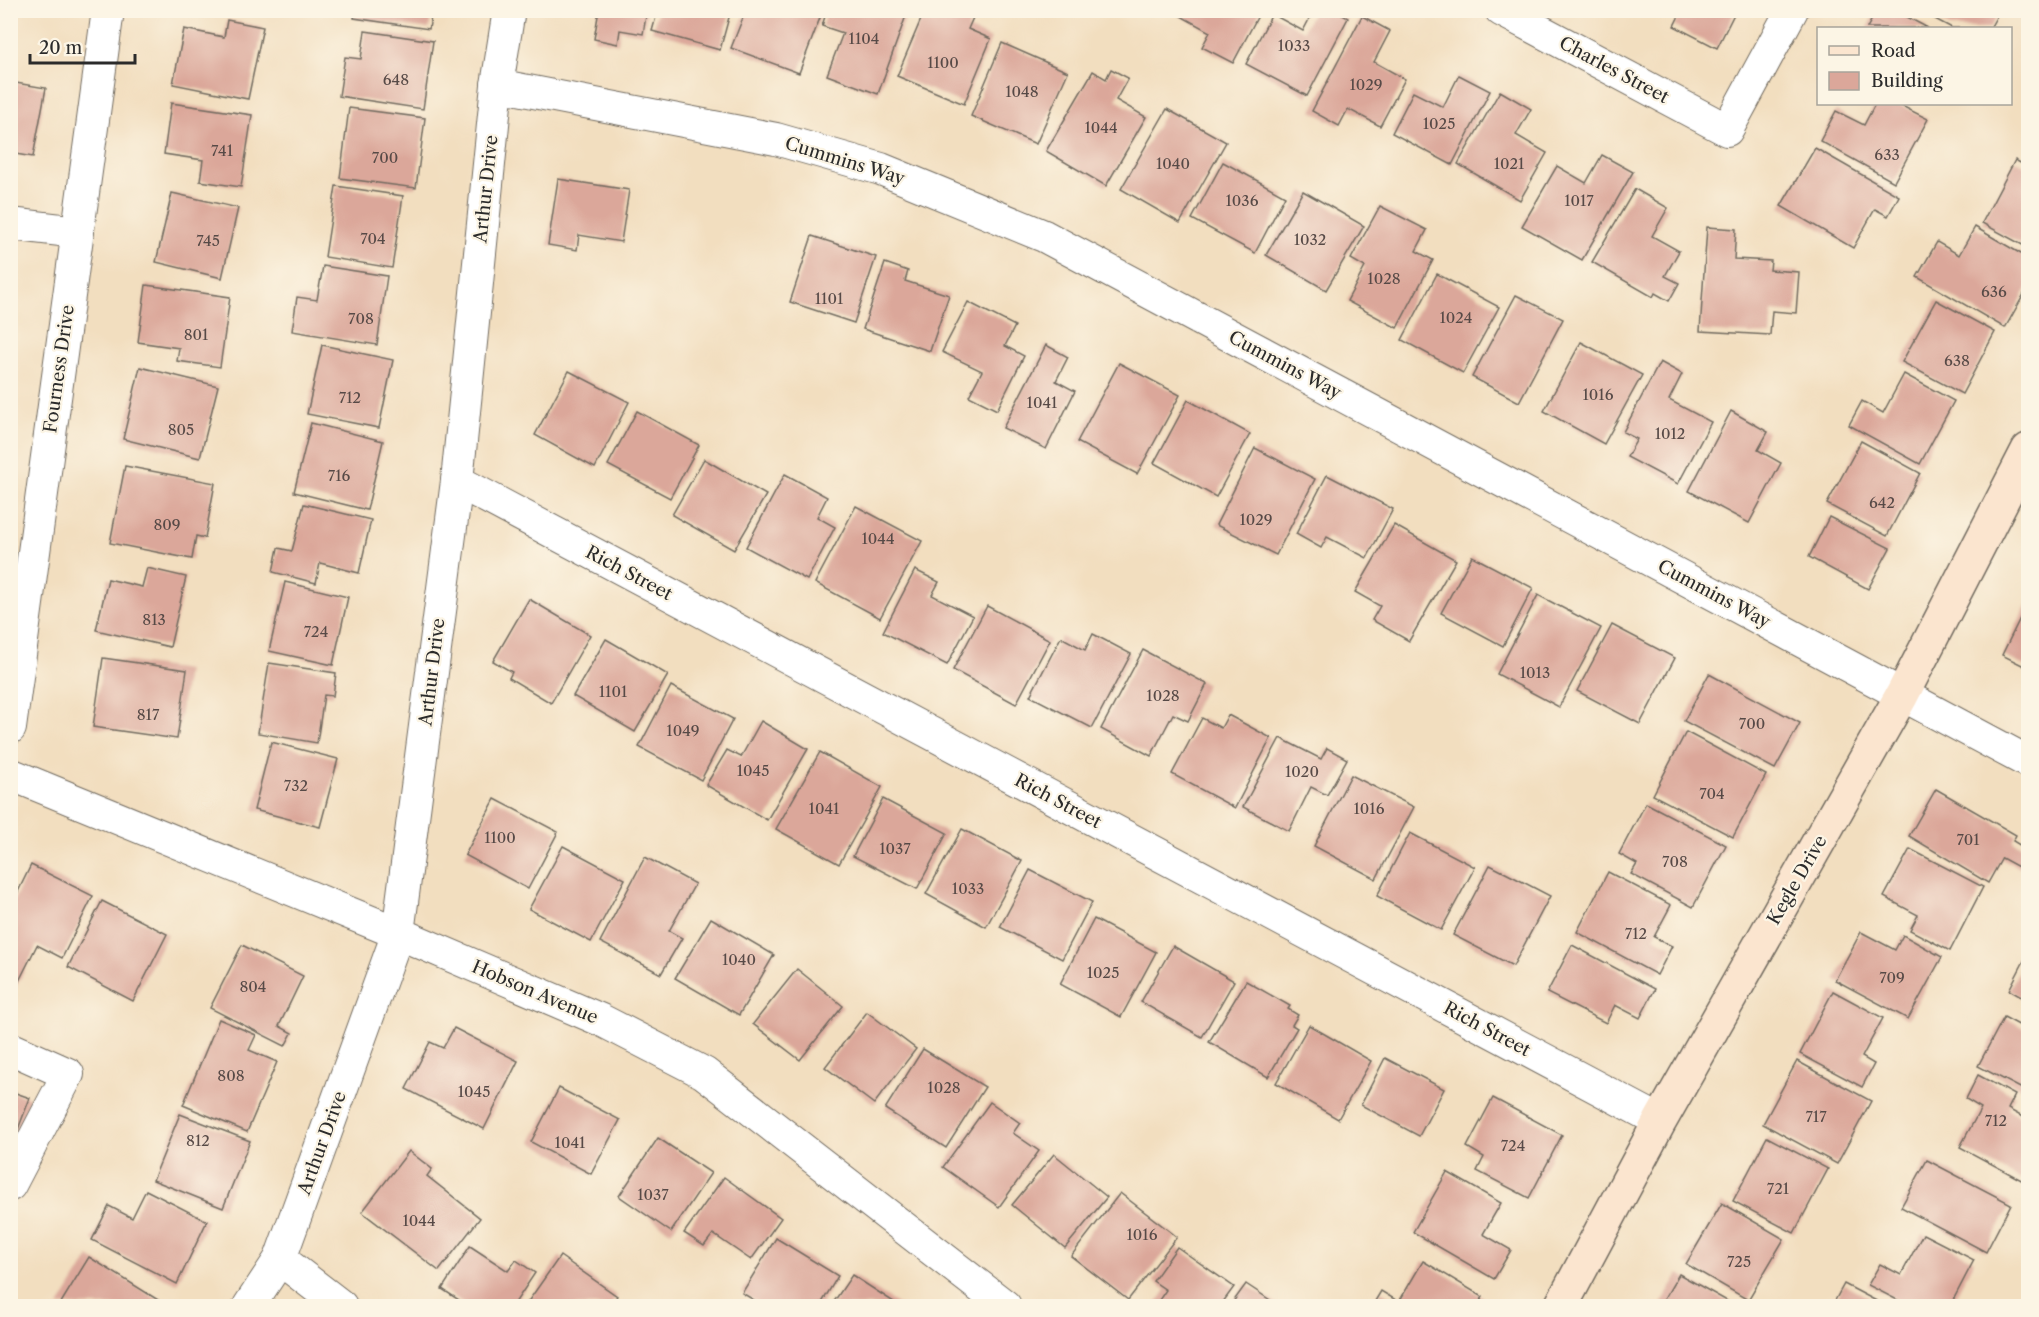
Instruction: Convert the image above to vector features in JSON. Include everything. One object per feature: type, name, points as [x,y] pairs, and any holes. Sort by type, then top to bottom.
[{"type":"street","name":"Fourness Drive","points":[[10,728],[108,10]]},
{"type":"street","name":"Arthur Drive","points":[[249,1306],[280,1259],[398,933],[457,481],[497,85],[509,10]]},
{"type":"street","name":"Charles Street","points":[[1501,10],[1727,130],[1792,10]]},
{"type":"street","name":"Cummins Way","points":[[497,85],[776,140],[881,169],[1044,236],[2028,762]]},
{"type":"street","points":[[10,224],[78,232]]},
{"type":"street","name":"Kegle Drive","points":[[1561,1306],[1660,1121],[1902,695],[2028,450]]},
{"type":"street","name":"Rich Street","points":[[457,481],[1660,1121]]},
{"type":"street","name":"Hobson Avenue","points":[[10,774],[398,933],[601,1020],[704,1072],[1005,1306]]},
{"type":"street","points":[[10,1048],[68,1074],[10,1185]]},
{"type":"street","points":[[280,1259],[341,1306]]},
{"type":"building","points":[[355,10],[432,10],[429,29],[354,18]]},
{"type":"building","points":[[599,10],[647,10],[643,34],[620,30],[618,44],[594,39]]},
{"type":"building","points":[[658,10],[731,10],[720,50],[652,31]]},
{"type":"building","points":[[746,10],[823,10],[799,73],[731,48]]},
{"type":"building","points":[[827,10],[908,10],[878,94],[827,75],[843,33],[822,26]]},
{"type":"building","points":[[925,10],[969,10],[975,13],[968,29],[991,39],[964,104],[897,76]]},
{"type":"building","points":[[1181,10],[1261,10],[1233,63],[1202,47],[1210,32],[1179,15]]},
{"type":"building","points":[[1314,10],[1333,10],[1348,18],[1307,96],[1246,64],[1272,14],[1303,31]]},
{"type":"building","points":[[1682,10],[1736,10],[1717,48],[1674,26]]},
{"type":"building","points":[[1877,10],[1894,10],[1926,27],[1868,27]]},
{"type":"building","points":[[1918,10],[1995,10],[1999,12],[1991,27],[1950,27]]},
{"type":"building","points":[[1362,16],[1390,31],[1374,62],[1405,79],[1380,126],[1348,109],[1339,126],[1312,111]]},
{"type":"building","points":[[227,20],[263,27],[248,99],[173,84],[184,29],[224,37]]},
{"type":"building","points":[[365,31],[433,41],[423,109],[339,96],[345,57],[361,59]]},
{"type":"building","points":[[1002,43],[1068,72],[1036,144],[971,116]]},
{"type":"building","points":[[1111,69],[1128,78],[1116,100],[1146,117],[1106,186],[1046,151],[1093,71],[1106,79]]},
{"type":"building","points":[[1459,75],[1490,91],[1452,165],[1392,133],[1413,92],[1443,107]]},
{"type":"building","points":[[10,82],[46,88],[33,157],[10,153]]},
{"type":"building","points":[[1500,91],[1531,109],[1516,135],[1547,153],[1520,200],[1458,164]]},
{"type":"building","points":[[171,103],[252,115],[241,187],[200,181],[203,160],[164,154]]},
{"type":"building","points":[[1874,105],[1900,105],[1928,119],[1894,182],[1820,141],[1836,111],[1864,125]]},
{"type":"building","points":[[349,108],[425,118],[416,188],[340,178]]},
{"type":"building","points":[[1167,109],[1226,142],[1180,223],[1121,189]]},
{"type":"building","points":[[1815,148],[1899,196],[1888,216],[1875,209],[1853,248],[1781,206]]},
{"type":"building","points":[[1602,155],[1633,172],[1582,260],[1522,226],[1557,166],[1586,183]]},
{"type":"building","points":[[2015,160],[2028,167],[2028,248],[1982,223]]},
{"type":"building","points":[[1223,162],[1285,196],[1255,253],[1192,219]]},
{"type":"building","points":[[558,179],[629,190],[621,242],[579,235],[577,250],[548,245]]},
{"type":"building","points":[[336,186],[403,196],[392,268],[325,257]]},
{"type":"building","points":[[1635,189],[1668,208],[1652,236],[1679,251],[1665,276],[1679,283],[1669,301],[1655,293],[1653,297],[1592,262]]},
{"type":"building","points":[[1303,191],[1364,226],[1326,290],[1266,255]]},
{"type":"building","points":[[172,193],[238,208],[222,278],[156,262]]},
{"type":"building","points":[[1380,206],[1427,230],[1416,251],[1433,260],[1397,328],[1347,301],[1365,267],[1351,259]]},
{"type":"building","points":[[1707,227],[1736,229],[1734,259],[1771,261],[1770,270],[1799,272],[1796,313],[1772,311],[1770,335],[1700,331]]},
{"type":"building","points":[[1975,227],[2028,258],[2028,287],[2005,328],[1917,277],[1937,242],[1959,255]]},
{"type":"building","points":[[812,236],[876,257],[854,323],[790,302]]},
{"type":"building","points":[[885,263],[908,271],[905,281],[949,295],[930,351],[863,329]]},
{"type":"building","points":[[323,266],[387,276],[377,345],[292,331],[297,297],[317,300]]},
{"type":"building","points":[[1437,274],[1499,307],[1463,373],[1402,340]]},
{"type":"building","points":[[146,285],[230,297],[220,367],[177,361],[179,348],[138,342]]},
{"type":"building","points":[[1516,295],[1563,319],[1519,402],[1472,377]]},
{"type":"building","points":[[1936,300],[1995,332],[1962,394],[1902,362]]},
{"type":"building","points":[[968,302],[1015,326],[1005,346],[1024,356],[997,410],[969,396],[982,371],[942,352]]},
{"type":"building","points":[[1581,342],[1642,375],[1604,444],[1544,411]]},
{"type":"building","points":[[322,345],[393,360],[379,428],[307,414]]},
{"type":"building","points":[[1046,345],[1068,357],[1056,381],[1075,391],[1046,449],[1003,428]]},
{"type":"building","points":[[1660,362],[1682,374],[1669,400],[1711,422],[1678,484],[1627,457],[1637,439],[1623,432]]},
{"type":"building","points":[[1119,363],[1180,395],[1137,474],[1077,442]]},
{"type":"building","points":[[140,367],[218,386],[200,458],[123,439]]},
{"type":"building","points":[[569,371],[629,402],[595,468],[535,435]]},
{"type":"building","points":[[1904,374],[1954,401],[1920,464],[1849,425],[1862,401],[1883,413]]},
{"type":"building","points":[[1188,400],[1250,434],[1216,497],[1154,463]]},
{"type":"building","points":[[637,411],[699,445],[670,498],[608,465]]},
{"type":"building","points":[[1731,411],[1768,432],[1758,450],[1781,463],[1749,523],[1689,491]]},
{"type":"building","points":[[311,423],[383,441],[367,510],[294,492]]},
{"type":"building","points":[[1861,441],[1920,473],[1887,536],[1827,504]]},
{"type":"building","points":[[1255,448],[1315,479],[1276,555],[1216,525]]},
{"type":"building","points":[[704,459],[766,495],[734,550],[672,515]]},
{"type":"building","points":[[125,466],[215,483],[205,538],[196,536],[192,559],[110,543]]},
{"type":"building","points":[[785,474],[827,497],[817,517],[835,527],[807,580],[746,547]]},
{"type":"building","points":[[1327,475],[1393,509],[1367,558],[1327,537],[1321,548],[1296,534]]},
{"type":"building","points":[[304,504],[371,520],[359,573],[320,563],[316,583],[273,572],[278,548],[292,551]]},
{"type":"building","points":[[856,506],[922,541],[880,618],[815,583]]},
{"type":"building","points":[[1829,517],[1890,548],[1868,589],[1809,557]]},
{"type":"building","points":[[1394,525],[1456,560],[1409,641],[1372,620],[1380,606],[1355,592]]},
{"type":"building","points":[[1472,556],[1533,588],[1503,646],[1441,613]]},
{"type":"building","points":[[147,568],[186,577],[170,647],[96,630],[108,579],[142,587]]},
{"type":"building","points":[[915,570],[939,582],[932,595],[973,616],[947,665],[883,632]]},
{"type":"building","points":[[285,582],[348,597],[333,665],[269,651]]},
{"type":"building","points":[[1538,595],[1601,628],[1559,707],[1497,674]]},
{"type":"building","points":[[529,599],[590,635],[551,703],[509,678],[512,672],[493,661]]},
{"type":"building","points":[[2028,602],[2028,668],[2002,655]]},
{"type":"building","points":[[987,606],[1050,640],[1016,704],[953,670]]},
{"type":"building","points":[[1612,625],[1675,658],[1640,724],[1577,691]]},
{"type":"building","points":[[1093,634],[1131,654],[1092,728],[1030,696],[1061,637],[1085,650]]},
{"type":"building","points":[[606,639],[668,675],[635,732],[573,696]]},
{"type":"building","points":[[1143,650],[1207,684],[1188,721],[1173,714],[1151,756],[1101,729]]},
{"type":"building","points":[[103,658],[187,670],[177,739],[93,727]]},
{"type":"building","points":[[269,663],[336,673],[333,696],[324,695],[317,743],[258,733]]},
{"type":"building","points":[[1709,674],[1800,723],[1775,769],[1684,721]]},
{"type":"building","points":[[671,686],[733,719],[701,780],[639,747]]},
{"type":"building","points":[[1228,715],[1271,738],[1235,808],[1172,774],[1202,718],[1221,728]]},
{"type":"building","points":[[761,721],[808,749],[767,820],[706,785],[727,750],[741,757]]},
{"type":"building","points":[[1686,732],[1766,775],[1733,837],[1653,795]]},
{"type":"building","points":[[1280,738],[1321,759],[1327,748],[1347,759],[1327,795],[1311,787],[1289,831],[1243,807]]},
{"type":"building","points":[[271,742],[338,759],[320,827],[254,810]]},
{"type":"building","points":[[820,752],[882,787],[839,864],[776,829]]},
{"type":"building","points":[[1351,775],[1414,807],[1376,879],[1314,846]]},
{"type":"building","points":[[1936,789],[2016,835],[2013,841],[2028,850],[2020,868],[2002,858],[1988,883],[1909,836]]},
{"type":"building","points":[[495,799],[558,832],[528,889],[465,855]]},
{"type":"building","points":[[883,799],[947,833],[917,889],[853,856]]},
{"type":"building","points":[[1646,803],[1726,845],[1693,907],[1631,874],[1637,864],[1619,854]]},
{"type":"building","points":[[962,829],[1022,861],[986,927],[926,894]]},
{"type":"building","points":[[1410,833],[1475,867],[1441,930],[1377,896]]},
{"type":"building","points":[[563,846],[625,879],[591,942],[529,909]]},
{"type":"building","points":[[1910,849],[1983,887],[1950,951],[1910,930],[1918,915],[1884,897]]},
{"type":"building","points":[[645,857],[695,884],[669,931],[682,938],[661,974],[600,942]]},
{"type":"building","points":[[31,865],[93,896],[62,958],[37,945],[16,987],[10,984],[10,908]]},
{"type":"building","points":[[1490,865],[1550,896],[1513,966],[1453,935]]},
{"type":"building","points":[[1030,870],[1092,902],[1062,959],[1000,927]]},
{"type":"building","points":[[1608,872],[1671,905],[1654,937],[1672,946],[1657,975],[1577,932]]},
{"type":"building","points":[[102,901],[167,934],[133,1001],[68,967]]},
{"type":"building","points":[[711,918],[774,955],[739,1015],[675,978]]},
{"type":"building","points":[[1094,919],[1156,952],[1121,1017],[1060,984]]},
{"type":"building","points":[[1861,932],[1895,950],[1903,935],[1942,957],[1908,1019],[1835,980]]},
{"type":"building","points":[[242,945],[303,976],[279,1026],[292,1033],[285,1046],[210,1008]]},
{"type":"building","points":[[1572,945],[1655,989],[1640,1018],[1615,1005],[1606,1023],[1547,993]]},
{"type":"building","points":[[1173,946],[1234,981],[1202,1037],[1141,1002]]},
{"type":"building","points":[[2028,953],[2028,1001],[2009,990]]},
{"type":"building","points":[[797,969],[843,1006],[800,1060],[753,1024]]},
{"type":"building","points":[[1246,981],[1290,1006],[1288,1009],[1298,1015],[1292,1025],[1297,1028],[1268,1077],[1209,1042]]},
{"type":"building","points":[[1833,991],[1883,1018],[1862,1057],[1874,1064],[1862,1087],[1800,1054]]},
{"type":"building","points":[[867,1012],[916,1049],[874,1104],[825,1067]]},
{"type":"building","points":[[2004,1017],[2028,1030],[2028,1092],[1978,1066]]},
{"type":"building","points":[[219,1019],[256,1035],[249,1050],[277,1062],[247,1132],[183,1105]]},
{"type":"building","points":[[1309,1025],[1371,1061],[1338,1119],[1276,1083]]},
{"type":"building","points":[[454,1028],[518,1061],[484,1129],[406,1089],[430,1042],[443,1048]]},
{"type":"building","points":[[923,1049],[985,1087],[946,1148],[885,1109]]},
{"type":"building","points":[[1385,1058],[1444,1089],[1419,1136],[1361,1105]]},
{"type":"building","points":[[1797,1061],[1871,1101],[1837,1164],[1763,1124]]},
{"type":"building","points":[[1978,1075],[2015,1095],[2008,1109],[2028,1120],[2028,1175],[2025,1182],[1960,1147],[1981,1108],[1966,1099]]},
{"type":"building","points":[[559,1088],[620,1120],[591,1174],[531,1142]]},
{"type":"building","points":[[10,1091],[30,1098],[10,1150]]},
{"type":"building","points":[[1493,1098],[1562,1135],[1529,1198],[1477,1171],[1484,1157],[1467,1147]]},
{"type":"building","points":[[990,1102],[1020,1123],[1013,1133],[1039,1151],[999,1207],[943,1167]]},
{"type":"building","points":[[180,1114],[250,1141],[223,1208],[153,1180]]},
{"type":"building","points":[[1767,1137],[1828,1169],[1794,1233],[1733,1201]]},
{"type":"building","points":[[658,1138],[711,1173],[671,1232],[619,1196]]},
{"type":"building","points":[[409,1151],[432,1169],[427,1176],[480,1218],[439,1271],[362,1212]]},
{"type":"building","points":[[1054,1154],[1107,1197],[1065,1248],[1012,1205]]},
{"type":"building","points":[[1927,1160],[2011,1204],[1986,1252],[1901,1207]]},
{"type":"building","points":[[1447,1172],[1501,1203],[1483,1234],[1511,1250],[1494,1279],[1413,1232]]},
{"type":"building","points":[[724,1177],[781,1218],[751,1260],[713,1234],[704,1246],[684,1233]]},
{"type":"building","points":[[146,1190],[207,1221],[177,1284],[92,1240],[109,1206],[132,1218]]},
{"type":"building","points":[[1120,1193],[1177,1237],[1128,1300],[1071,1256]]},
{"type":"building","points":[[1722,1203],[1784,1239],[1748,1300],[1686,1264]]},
{"type":"building","points":[[1923,1234],[1974,1260],[1950,1306],[1909,1306],[1868,1285],[1880,1264],[1901,1275]]},
{"type":"building","points":[[776,1238],[838,1276],[820,1306],[764,1306],[742,1293]]},
{"type":"building","points":[[470,1246],[508,1271],[516,1260],[535,1273],[513,1306],[468,1306],[442,1289]]},
{"type":"building","points":[[1177,1247],[1234,1287],[1220,1306],[1155,1306],[1166,1290],[1153,1281]]},
{"type":"building","points":[[560,1256],[617,1296],[610,1306],[525,1306]]},
{"type":"building","points":[[89,1257],[163,1303],[161,1306],[59,1306]]},
{"type":"building","points":[[1423,1261],[1483,1297],[1477,1306],[1372,1306],[1381,1291],[1399,1302]]},
{"type":"building","points":[[1679,1274],[1736,1306],[1660,1306]]},
{"type":"building","points":[[852,1275],[900,1306],[831,1306]]},
{"type":"building","points":[[1246,1284],[1279,1306],[1230,1306]]},
{"type":"building","points":[[1844,1284],[1886,1306],[1832,1306]]}]
